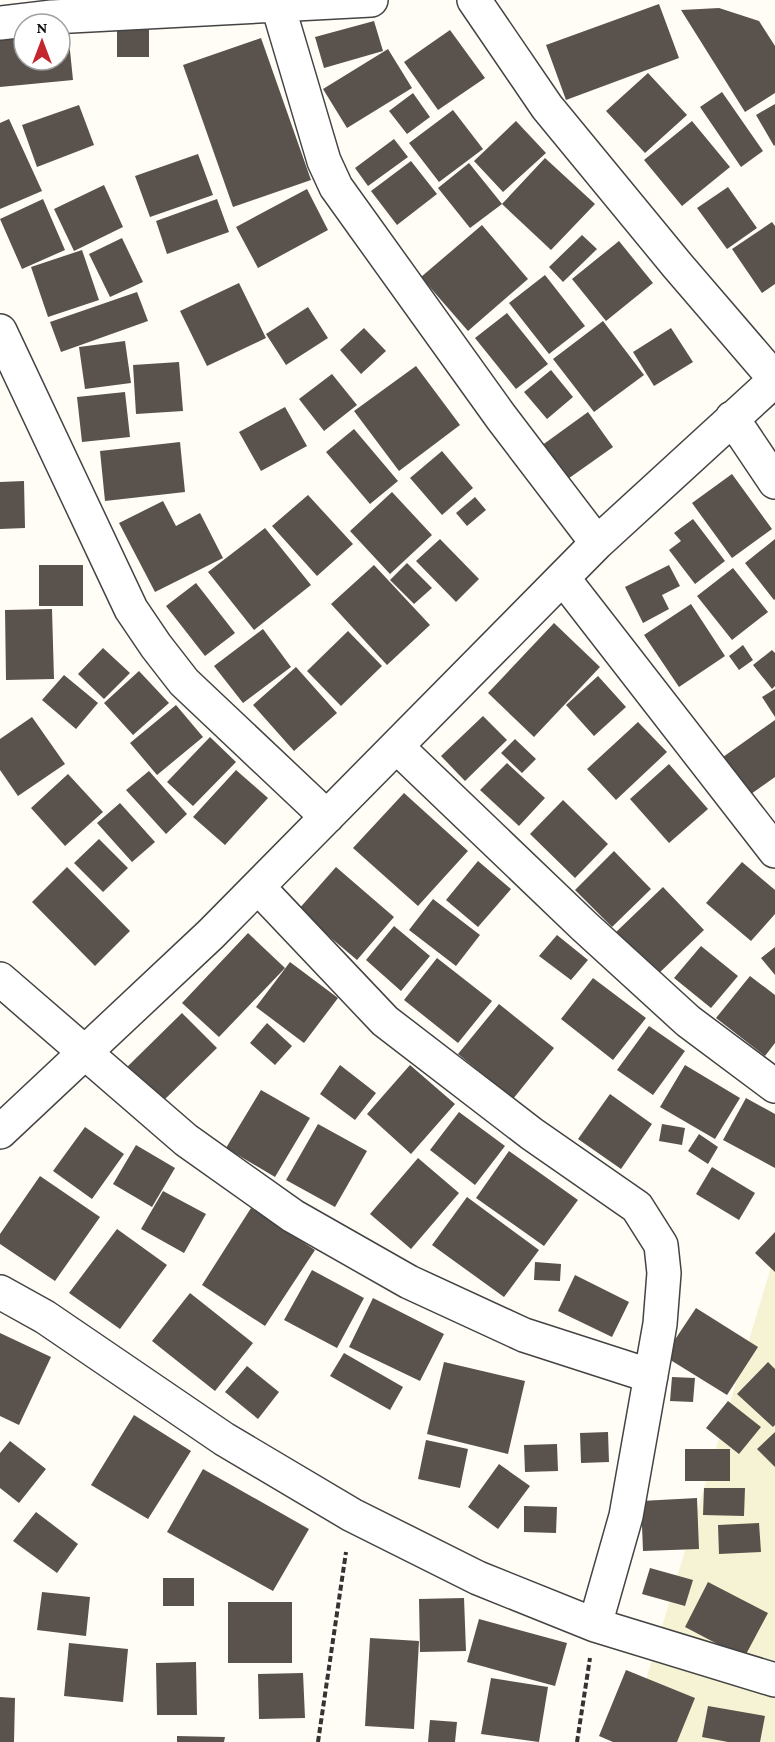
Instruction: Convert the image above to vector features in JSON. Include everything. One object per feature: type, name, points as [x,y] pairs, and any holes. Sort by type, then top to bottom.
[{"type":"street","points":[[0,23],[52,9],[278,6],[371,0]]},
{"type":"street","points":[[0,1132],[211,934],[597,543],[775,379],[677,265],[547,107],[474,0]]},
{"type":"street","points":[[278,6],[324,161],[336,187],[501,417],[597,543]]},
{"type":"street","points":[[0,331],[131,609],[184,682],[327,817]]},
{"type":"street","points":[[732,418],[775,482]]},
{"type":"street","points":[[563,578],[775,851]]},
{"type":"street","points":[[397,747],[584,926],[679,1013],[775,1086]]},
{"type":"street","points":[[258,887],[385,1021],[532,1134],[637,1207],[661,1245],[664,1273],[660,1324],[651,1376],[626,1516],[595,1625]]},
{"type":"street","points":[[3,974],[85,1054],[186,1140],[293,1216],[399,1277],[524,1335],[651,1376]]},
{"type":"street","points":[[0,1292],[45,1317],[224,1439],[352,1515],[478,1578],[595,1625],[775,1680]]},
{"type":"path","points":[[318,1742],[352,1515]]},
{"type":"path","points":[[577,1742],[595,1625]]},
{"type":"shaded area","points":[[775,1254],[775,1742],[627,1742]]},
{"type":"building","points":[[659,4],[679,58],[566,100],[546,45]]},
{"type":"building","points":[[719,8],[759,21],[775,46],[775,93],[745,112],[681,10]]},
{"type":"building","points":[[374,21],[383,51],[324,68],[315,37]]},
{"type":"building","points":[[117,30],[149,30],[149,57],[117,57]]},
{"type":"building","points":[[450,30],[485,78],[438,110],[404,62]]},
{"type":"building","points":[[12,36],[12,72],[72,70],[73,80],[0,87],[0,37]]},
{"type":"building","points":[[261,38],[311,180],[233,207],[183,65]]},
{"type":"building","points":[[388,49],[412,88],[347,128],[323,89]]},
{"type":"building","points":[[648,73],[687,115],[645,153],[606,111]]},
{"type":"building","points":[[722,92],[763,151],[741,167],[700,107]]},
{"type":"building","points":[[413,93],[430,117],[407,134],[389,111]]},
{"type":"building","points":[[775,104],[775,145],[774,146],[756,115]]},
{"type":"building","points":[[79,105],[94,145],[37,167],[22,125]]},
{"type":"building","points":[[453,110],[483,149],[439,182],[409,143]]},
{"type":"building","points":[[9,119],[42,191],[0,209],[0,123]]},
{"type":"building","points":[[516,121],[546,153],[503,192],[474,161]]},
{"type":"building","points":[[692,121],[730,167],[682,206],[644,160]]},
{"type":"building","points":[[394,139],[408,157],[368,186],[355,168]]},
{"type":"building","points":[[198,154],[213,195],[150,217],[135,176]]},
{"type":"building","points":[[545,158],[595,204],[551,250],[502,204]]},
{"type":"building","points":[[411,161],[437,194],[397,225],[371,191]]},
{"type":"building","points":[[469,163],[502,204],[470,228],[438,188]]},
{"type":"building","points":[[104,185],[123,227],[74,251],[54,209]]},
{"type":"building","points":[[728,187],[757,228],[727,249],[697,208]]},
{"type":"building","points":[[307,189],[328,230],[258,268],[236,227]]},
{"type":"building","points":[[43,199],[65,250],[22,269],[0,219]]},
{"type":"building","points":[[217,199],[229,232],[167,254],[156,221]]},
{"type":"building","points":[[772,222],[775,226],[775,284],[762,293],[732,249]]},
{"type":"building","points":[[482,225],[528,279],[468,331],[421,277]]},
{"type":"building","points":[[582,235],[597,249],[563,282],[549,267]]},
{"type":"building","points":[[122,238],[143,282],[110,297],[89,254]]},
{"type":"building","points":[[619,241],[653,283],[606,321],[572,279]]},
{"type":"building","points":[[82,250],[99,300],[48,317],[31,267]]},
{"type":"building","points":[[545,275],[585,326],[549,354],[509,303]]},
{"type":"building","points":[[239,283],[266,338],[207,366],[180,311]]},
{"type":"building","points":[[137,292],[148,321],[61,352],[50,322]]},
{"type":"building","points":[[308,307],[328,338],[286,365],[266,334]]},
{"type":"building","points":[[507,313],[548,364],[516,389],[475,338]]},
{"type":"building","points":[[603,321],[644,375],[594,412],[553,359]]},
{"type":"building","points":[[364,328],[386,351],[361,374],[340,350]]},
{"type":"building","points":[[671,328],[693,362],[654,386],[633,352]]},
{"type":"building","points":[[125,341],[131,383],[85,389],[79,347]]},
{"type":"building","points":[[179,362],[183,411],[136,414],[133,365]]},
{"type":"building","points":[[416,366],[460,425],[399,471],[354,411]]},
{"type":"building","points":[[551,370],[573,397],[547,419],[524,392]]},
{"type":"building","points":[[332,374],[357,405],[324,431],[299,399]]},
{"type":"building","points":[[125,392],[130,437],[82,442],[77,397]]},
{"type":"building","points":[[285,407],[307,446],[261,471],[239,432]]},
{"type":"building","points":[[588,412],[613,447],[565,481],[541,446]]},
{"type":"building","points":[[354,429],[398,481],[370,504],[326,452]]},
{"type":"building","points":[[180,442],[185,492],[105,501],[100,451]]},
{"type":"building","points":[[442,451],[473,488],[442,515],[410,478]]},
{"type":"building","points":[[732,474],[772,529],[732,558],[692,503]]},
{"type":"building","points":[[24,481],[25,528],[0,529],[0,482]]},
{"type":"building","points":[[392,492],[432,535],[390,574],[350,531]]},
{"type":"building","points":[[308,495],[353,544],[317,576],[272,526]]},
{"type":"building","points":[[475,497],[486,510],[467,526],[456,513]]},
{"type":"building","points":[[163,501],[176,526],[200,513],[223,558],[155,592],[119,523]]},
{"type":"building","points":[[693,519],[725,561],[695,584],[669,550],[681,541],[674,533]]},
{"type":"building","points":[[265,528],[311,585],[254,630],[208,572]]},
{"type":"building","points":[[440,539],[479,579],[456,602],[416,561]]},
{"type":"building","points":[[775,539],[775,599],[774,600],[745,563]]},
{"type":"building","points":[[407,563],[432,588],[414,604],[390,580]]},
{"type":"building","points":[[39,565],[83,565],[83,606],[39,606]]},
{"type":"building","points":[[374,565],[430,625],[387,665],[331,604]]},
{"type":"building","points":[[669,565],[680,586],[662,595],[669,609],[643,623],[625,587]]},
{"type":"building","points":[[733,568],[768,612],[732,640],[697,596]]},
{"type":"building","points":[[196,583],[235,633],[205,656],[166,606]]},
{"type":"building","points":[[691,604],[725,656],[679,687],[644,635]]},
{"type":"building","points":[[52,609],[54,679],[6,680],[5,610]]},
{"type":"building","points":[[554,623],[600,667],[534,737],[488,693]]},
{"type":"building","points":[[263,629],[291,667],[243,703],[214,666]]},
{"type":"building","points":[[348,631],[382,666],[341,706],[307,671]]},
{"type":"building","points":[[743,645],[753,660],[739,670],[729,656]]},
{"type":"building","points":[[103,648],[130,673],[104,699],[78,674]]},
{"type":"building","points":[[772,650],[775,653],[775,686],[772,689],[753,665]]},
{"type":"building","points":[[296,667],[337,713],[294,751],[253,705]]},
{"type":"building","points":[[139,671],[169,703],[133,735],[104,703]]},
{"type":"building","points":[[64,675],[98,703],[76,729],[42,700]]},
{"type":"building","points":[[598,676],[626,707],[594,736],[566,705]]},
{"type":"building","points":[[775,689],[775,717],[762,697]]},
{"type":"building","points":[[176,705],[203,737],[157,775],[130,743]]},
{"type":"building","points":[[483,716],[507,740],[465,781],[441,756]]},
{"type":"building","points":[[32,717],[65,764],[18,796],[0,770],[0,739]]},
{"type":"building","points":[[775,720],[775,777],[751,794],[723,757]]},
{"type":"building","points":[[638,722],[667,752],[616,800],[587,769]]},
{"type":"building","points":[[210,737],[236,762],[193,806],[167,782]]},
{"type":"building","points":[[515,739],[536,759],[522,773],[501,753]]},
{"type":"building","points":[[507,763],[545,798],[519,826],[480,790]]},
{"type":"building","points":[[669,764],[708,809],[669,843],[630,799]]},
{"type":"building","points":[[236,770],[268,798],[225,845],[193,817]]},
{"type":"building","points":[[149,771],[187,814],[166,834],[126,790]]},
{"type":"building","points":[[68,774],[103,812],[65,846],[31,808]]},
{"type":"building","points":[[404,793],[468,851],[418,906],[353,848]]},
{"type":"building","points":[[563,800],[608,844],[575,878],[530,834]]},
{"type":"building","points":[[120,803],[155,842],[132,862],[97,823]]},
{"type":"building","points":[[99,839],[128,868],[103,892],[74,863]]},
{"type":"building","points":[[614,851],[651,889],[612,927],[575,890]]},
{"type":"building","points":[[478,861],[511,889],[478,927],[446,900]]},
{"type":"building","points":[[742,862],[775,890],[775,914],[751,941],[706,903]]},
{"type":"building","points":[[67,867],[130,931],[95,966],[32,902]]},
{"type":"building","points":[[336,867],[394,917],[357,960],[298,910]]},
{"type":"building","points":[[663,887],[704,930],[656,976],[615,933]]},
{"type":"building","points":[[433,899],[480,935],[456,966],[409,930]]},
{"type":"building","points":[[394,926],[430,956],[401,991],[366,960]]},
{"type":"building","points":[[248,933],[285,968],[219,1037],[182,1003]]},
{"type":"building","points":[[557,935],[588,960],[571,980],[539,956]]},
{"type":"building","points":[[701,946],[738,976],[711,1008],[674,978]]},
{"type":"building","points":[[775,947],[775,975],[761,958]]},
{"type":"building","points":[[437,958],[492,1001],[458,1043],[404,1000]]},
{"type":"building","points":[[290,962],[338,998],[304,1043],[256,1007]]},
{"type":"building","points":[[750,976],[775,995],[775,1043],[765,1056],[716,1018]]},
{"type":"building","points":[[593,978],[646,1018],[613,1060],[561,1019]]},
{"type":"building","points":[[499,1004],[554,1048],[513,1099],[458,1054]]},
{"type":"building","points":[[182,1013],[217,1048],[161,1103],[126,1068]]},
{"type":"building","points":[[267,1023],[292,1046],[275,1065],[250,1043]]},
{"type":"building","points":[[649,1026],[685,1051],[653,1095],[617,1070]]},
{"type":"building","points":[[340,1065],[376,1093],[355,1120],[320,1094]]},
{"type":"building","points":[[410,1065],[455,1104],[411,1154],[367,1114]]},
{"type":"building","points":[[685,1065],[740,1098],[715,1139],[660,1107]]},
{"type":"building","points":[[261,1090],[310,1118],[275,1177],[226,1148]]},
{"type":"building","points":[[610,1094],[652,1124],[621,1169],[578,1139]]},
{"type":"building","points":[[746,1098],[775,1114],[775,1168],[723,1140]]},
{"type":"building","points":[[459,1112],[505,1146],[475,1185],[430,1150]]},
{"type":"building","points":[[318,1124],[367,1151],[335,1207],[286,1180]]},
{"type":"building","points":[[662,1124],[685,1128],[682,1145],[659,1141]]},
{"type":"building","points":[[85,1127],[124,1154],[92,1199],[53,1171]]},
{"type":"building","points":[[699,1134],[718,1147],[708,1164],[688,1151]]},
{"type":"building","points":[[136,1145],[175,1168],[152,1207],[113,1184]]},
{"type":"building","points":[[509,1151],[578,1200],[544,1246],[476,1198]]},
{"type":"building","points":[[418,1158],[459,1193],[411,1249],[370,1214]]},
{"type":"building","points":[[712,1167],[755,1193],[739,1220],[696,1194]]},
{"type":"building","points":[[40,1176],[100,1217],[55,1281],[0,1244],[0,1234]]},
{"type":"building","points":[[163,1191],[206,1214],[184,1253],[141,1229]]},
{"type":"building","points":[[467,1197],[539,1250],[504,1297],[432,1245]]},
{"type":"building","points":[[251,1208],[315,1250],[265,1326],[202,1285]]},
{"type":"building","points":[[117,1229],[167,1265],[120,1329],[69,1293]]},
{"type":"building","points":[[775,1232],[775,1272],[755,1253]]},
{"type":"building","points":[[535,1262],[561,1264],[560,1281],[534,1280]]},
{"type":"building","points":[[312,1270],[364,1298],[337,1348],[284,1320]]},
{"type":"building","points":[[575,1275],[629,1302],[612,1337],[558,1311]]},
{"type":"building","points":[[190,1293],[253,1343],[215,1391],[152,1341]]},
{"type":"building","points":[[373,1298],[444,1334],[420,1381],[349,1347]]},
{"type":"building","points":[[696,1308],[758,1347],[727,1395],[664,1356]]},
{"type":"building","points":[[0,1333],[51,1357],[19,1425],[0,1416]]},
{"type":"building","points":[[344,1353],[403,1387],[390,1410],[330,1376]]},
{"type":"building","points":[[444,1362],[525,1381],[508,1454],[427,1434]]},
{"type":"building","points":[[768,1362],[775,1369],[775,1425],[773,1427],[737,1394]]},
{"type":"building","points":[[247,1366],[279,1392],[258,1419],[225,1392]]},
{"type":"building","points":[[672,1377],[695,1378],[693,1402],[670,1401]]},
{"type":"building","points":[[728,1401],[761,1427],[739,1454],[706,1428]]},
{"type":"building","points":[[134,1415],[191,1451],[148,1519],[91,1485]]},
{"type":"building","points":[[608,1432],[609,1462],[581,1463],[580,1433]]},
{"type":"building","points":[[775,1432],[775,1467],[757,1449]]},
{"type":"building","points":[[426,1440],[468,1449],[460,1488],[418,1479]]},
{"type":"building","points":[[10,1441],[46,1469],[19,1503],[0,1488],[0,1453]]},
{"type":"building","points":[[557,1444],[558,1471],[525,1472],[524,1445]]},
{"type":"building","points":[[685,1449],[730,1449],[730,1481],[685,1481]]},
{"type":"building","points":[[499,1464],[530,1486],[498,1529],[468,1507]]},
{"type":"building","points":[[203,1469],[309,1529],[273,1591],[167,1532]]},
{"type":"building","points":[[704,1488],[745,1488],[744,1516],[703,1515]]},
{"type":"building","points":[[697,1498],[699,1549],[643,1551],[641,1501]]},
{"type":"building","points":[[524,1506],[557,1507],[556,1533],[524,1532]]},
{"type":"building","points":[[36,1512],[78,1544],[57,1573],[13,1541]]},
{"type":"building","points":[[759,1523],[761,1552],[719,1554],[718,1525]]},
{"type":"building","points":[[650,1568],[693,1580],[685,1606],[642,1594]]},
{"type":"building","points":[[163,1578],[194,1578],[194,1606],[163,1606]]},
{"type":"building","points":[[708,1582],[768,1613],[744,1658],[685,1627]]},
{"type":"building","points":[[42,1592],[90,1597],[86,1636],[37,1630]]},
{"type":"building","points":[[464,1598],[466,1651],[420,1652],[419,1599]]},
{"type":"building","points":[[228,1602],[292,1602],[292,1663],[228,1663]]},
{"type":"building","points":[[479,1619],[567,1643],[555,1686],[467,1662]]},
{"type":"building","points":[[370,1638],[419,1641],[414,1729],[365,1726]]},
{"type":"building","points":[[69,1643],[128,1649],[123,1702],[64,1696]]},
{"type":"building","points":[[196,1662],[197,1715],[157,1715],[156,1663]]},
{"type":"building","points":[[626,1670],[695,1698],[677,1742],[613,1742],[599,1736]]},
{"type":"building","points":[[303,1673],[305,1718],[259,1719],[258,1674]]},
{"type":"building","points":[[491,1678],[548,1687],[539,1742],[481,1734]]},
{"type":"building","points":[[0,1697],[15,1698],[14,1742],[0,1742]]},
{"type":"building","points":[[708,1706],[765,1716],[760,1742],[728,1742],[702,1737]]},
{"type":"building","points":[[430,1720],[457,1722],[455,1742],[428,1742]]},
{"type":"building","points":[[177,1736],[225,1737],[224,1742],[177,1742]]}]
